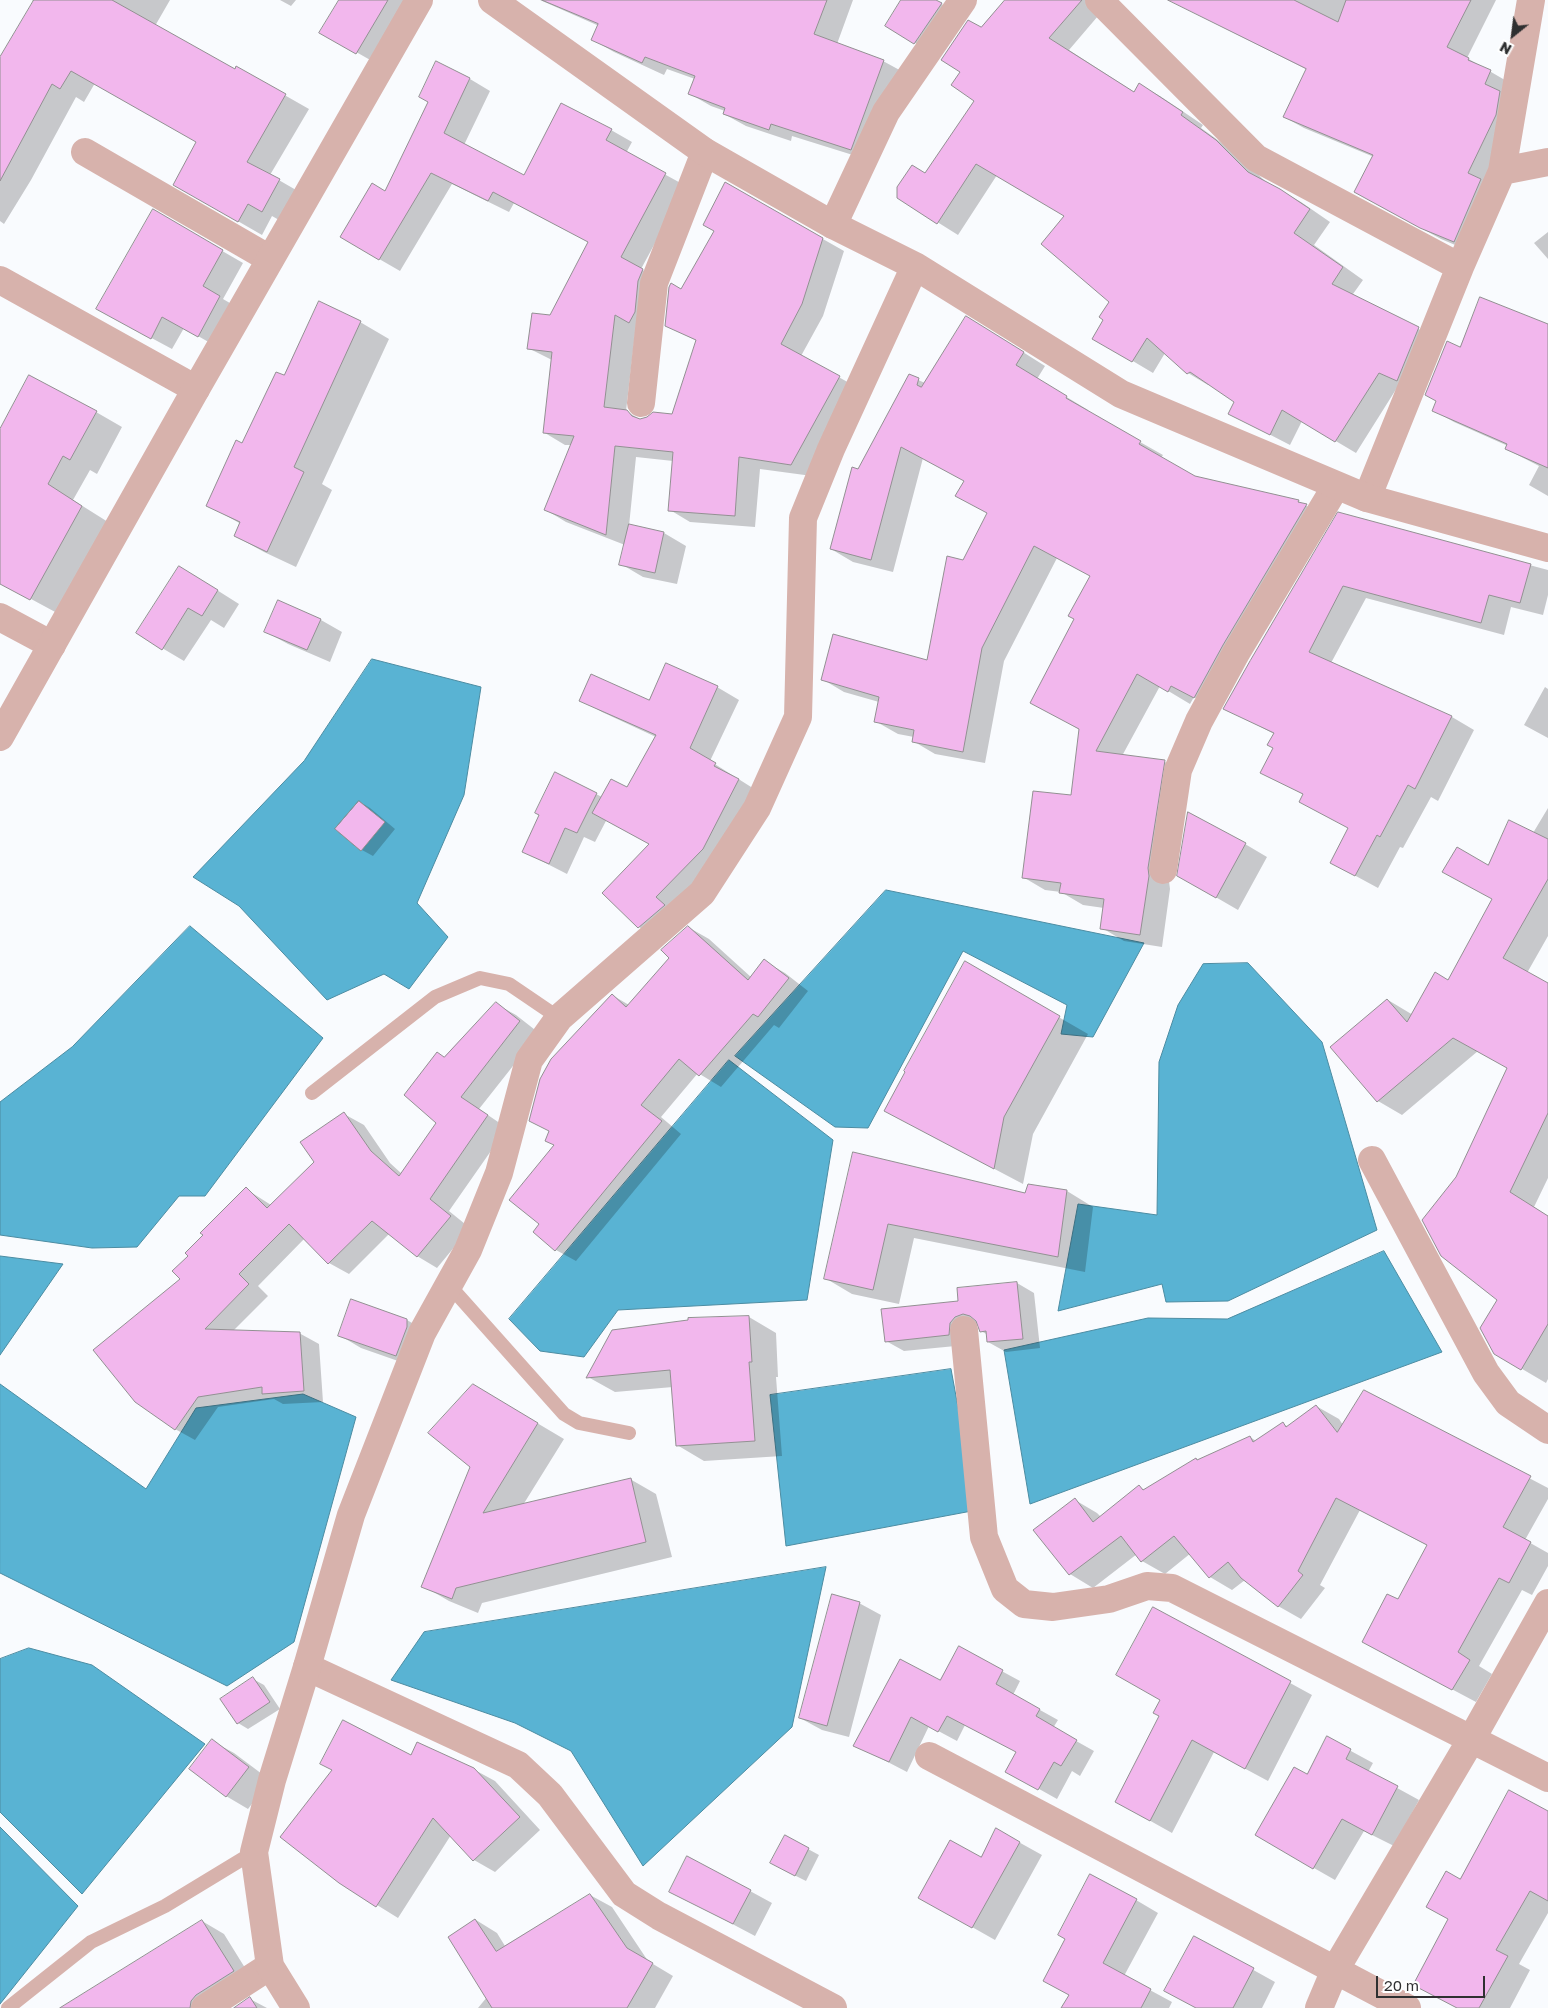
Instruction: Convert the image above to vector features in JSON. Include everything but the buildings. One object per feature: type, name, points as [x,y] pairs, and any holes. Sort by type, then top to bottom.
[{"type":"street","points":[[0,737],[196,389],[419,0]]},
{"type":"street","points":[[833,225],[886,112],[963,0]]},
{"type":"street","points":[[1099,0],[1256,158],[1460,266]]},
{"type":"street","points":[[1367,498],[1460,266],[1502,172],[1531,0]]},
{"type":"street","points":[[495,1],[705,152],[833,225],[915,266],[1121,394],[1367,498],[1548,548]]},
{"type":"street","points":[[85,152],[270,260]]},
{"type":"street","points":[[641,403],[654,283],[705,152]]},
{"type":"street","points":[[1502,172],[1548,162]]},
{"type":"street","points":[[296,2008],[270,1966],[254,1852],[272,1780],[351,1515],[422,1333],[468,1250],[499,1173],[529,1060],[559,1018],[702,893],[757,808],[798,717],[803,518],[831,449],[915,266]]},
{"type":"street","points":[[0,280],[196,389]]},
{"type":"street","points":[[1163,870],[1178,770],[1199,720],[1336,486]]},
{"type":"street","points":[[0,617],[52,645]]},
{"type":"street","points":[[1372,1160],[1486,1373],[1508,1403],[1548,1430]]},
{"type":"street","points":[[964,1330],[984,1537],[1005,1589],[1024,1604],[1053,1607],[1110,1599],[1147,1586],[1172,1588],[1548,1778]]},
{"type":"street","points":[[1318,2008],[1335,1970],[1471,1740],[1548,1603]]},
{"type":"street","points":[[307,1667],[518,1765],[550,1795],[624,1894],[659,1916],[833,2008]]},
{"type":"street","points":[[929,1756],[1408,2008]]},
{"type":"street","points":[[205,2008],[270,1966]]},
{"type":"lane","points":[[312,1093],[436,997],[480,978],[509,984],[559,1018]]},
{"type":"lane","points":[[449,1285],[564,1414],[579,1423],[629,1433]]},
{"type":"lane","points":[[8,2008],[91,1942],[164,1906],[254,1852]]},
{"type":"water","points":[[372,659],[481,687],[464,795],[417,903],[448,937],[409,989],[384,974],[327,1000],[239,906],[193,877],[304,761]],"holes":[[[359,801],[385,822],[361,851],[335,829]]]},
{"type":"water","points":[[886,890],[1144,943],[1093,1037],[1061,1034],[1067,1005],[963,951],[868,1128],[835,1127],[735,1056]]},
{"type":"water","points":[[190,926],[323,1038],[205,1196],[179,1196],[137,1247],[92,1248],[0,1235],[0,1102],[72,1047]]},
{"type":"water","points":[[1248,963],[1322,1042],[1377,1230],[1228,1301],[1166,1302],[1162,1284],[1058,1311],[1078,1204],[1157,1215],[1159,1062],[1178,1005],[1203,964]]},
{"type":"water","points":[[729,1060],[833,1140],[807,1300],[618,1310],[584,1357],[540,1351],[509,1319]]},
{"type":"water","points":[[1384,1251],[1442,1352],[1030,1504],[1004,1350],[1148,1318],[1227,1319]]},
{"type":"water","points":[[0,1256],[63,1264],[0,1355]]},
{"type":"water","points":[[951,1369],[977,1510],[786,1546],[770,1395]]},
{"type":"water","points":[[0,1384],[146,1489],[196,1408],[303,1394],[356,1417],[294,1642],[227,1686],[0,1573]]},
{"type":"water","points":[[826,1567],[792,1727],[643,1866],[571,1751],[515,1723],[391,1680],[424,1632]]},
{"type":"water","points":[[29,1648],[92,1665],[205,1744],[82,1894],[0,1812],[0,1659]]},
{"type":"water","points":[[0,1827],[78,1906],[0,2004]]}]
